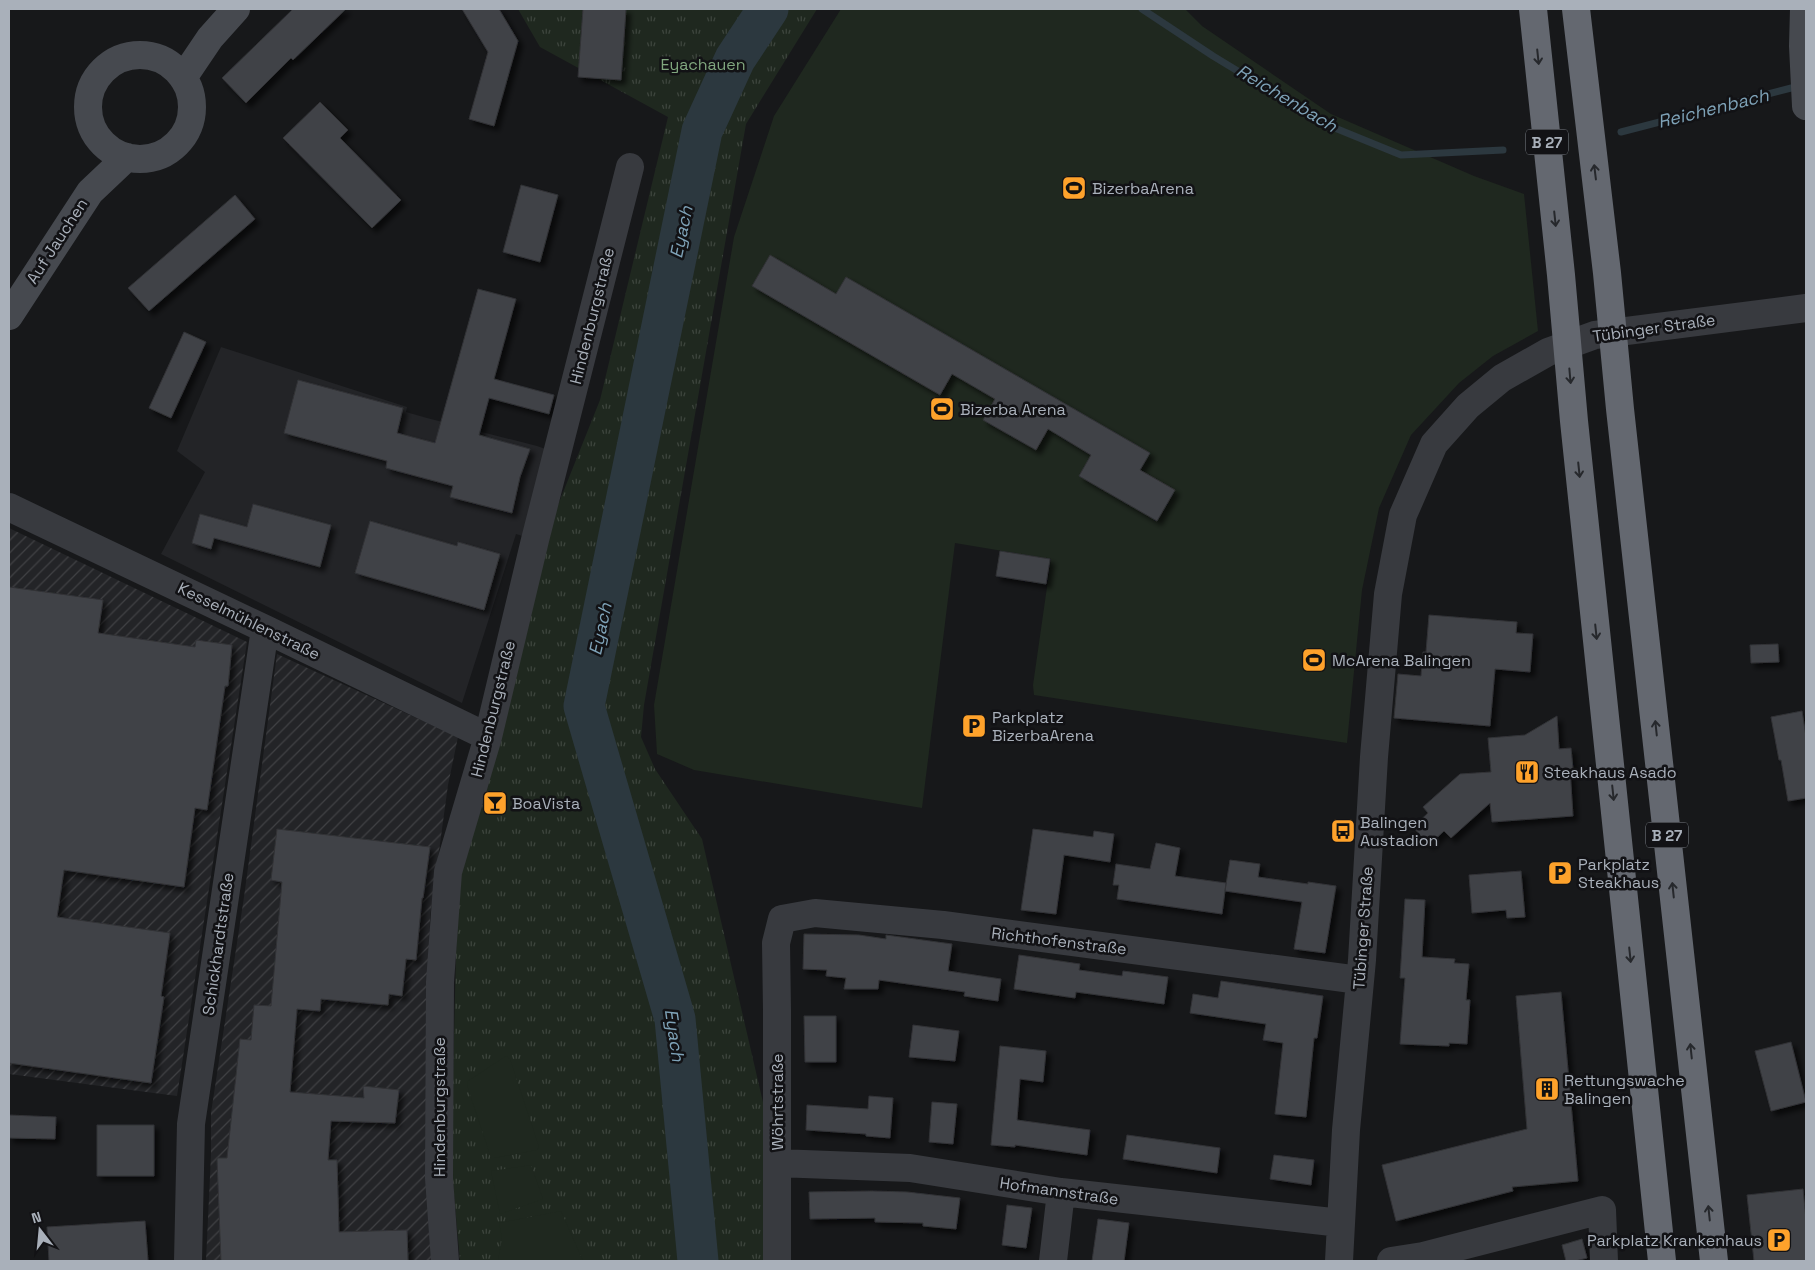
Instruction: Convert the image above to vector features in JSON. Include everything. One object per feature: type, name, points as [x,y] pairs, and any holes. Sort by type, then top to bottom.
[{"type":"highway","name":"B 27","points":[[1533,9],[1662,1261]]},
{"type":"highway","name":"B 27","points":[[1576,9],[1607,273],[1620,409],[1714,1261]]},
{"type":"main road","points":[[183,78],[210,38],[236,9]]},
{"type":"main road","points":[[1804,9],[1803,46],[1806,100]]},
{"type":"main road","points":[[159,58],[210,38]]},
{"type":"main road","points":[[144,55],[159,58],[183,78],[189,90],[192,103],[191,117],[186,130],[178,142],[167,151],[155,157],[141,159],[127,157],[114,152],[103,144],[92,129],[88,112],[89,94],[94,82],[102,71],[114,62],[129,56],[144,55]]},
{"type":"main road","name":"Auf Jauchen","points":[[90,192],[103,144]]},
{"type":"main road","name":"Auf Jauchen","points":[[9,316],[90,192],[127,157]]},
{"type":"street","name":"Hindenburgstraße","points":[[445,1261],[439,1178],[440,992],[448,872],[488,738],[535,540],[630,167]]},
{"type":"street","name":"Tübinger Straße","points":[[1339,1261],[1346,1130],[1388,594],[1403,515],[1434,444],[1468,406],[1502,378],[1548,352],[1596,335],[1806,308]]},
{"type":"street","name":"Kesselmühlenstraße","points":[[9,508],[265,629],[488,738]]},
{"type":"street","name":"Schickhardtstraße","points":[[188,1261],[191,1124],[265,629]]},
{"type":"street","name":"Richthofenstraße","points":[[776,943],[782,919],[815,913],[943,926],[1359,980]]},
{"type":"street","name":"Wöhrtstraße","points":[[776,943],[778,1010],[777,1261]]},
{"type":"street","name":"Hofmannstraße","points":[[777,1163],[910,1168],[1061,1192],[1341,1223]]},
{"type":"street","points":[[1053,1261],[1061,1192]]},
{"type":"street","points":[[1391,1261],[1424,1259],[1602,1210],[1604,1261]]},
{"type":"shaded area","points":[[221,347],[407,407],[406,412],[537,446],[557,453],[535,540],[516,534],[462,703],[161,554],[205,472],[177,451]]},
{"type":"shaded area","points":[[9,528],[247,642],[177,1096],[9,1074]]},
{"type":"shaded area","points":[[277,654],[458,737],[448,785],[430,917],[428,1154],[434,1261],[206,1261],[211,1113],[244,897]]},
{"type":"green space","name":"Eyachauen","points":[[518,9],[817,9],[746,124],[644,705],[641,737],[655,769],[702,839],[777,1163],[777,1261],[460,1261],[451,1161],[458,872],[552,520],[600,400],[668,117],[540,47]]},
{"type":"green space","points":[[841,9],[1185,9],[1202,26],[1331,114],[1474,176],[1524,194],[1538,331],[1493,356],[1459,383],[1411,435],[1379,508],[1362,590],[1347,743],[1034,695],[1033,685],[1051,559],[955,543],[922,808],[694,770],[657,754],[654,705],[734,237],[774,116]],"holes":[[[831,304],[1150,453],[1135,479]]]},
{"type":"green space","points":[[506,1056],[510,1059],[539,1147],[537,1150],[491,1158],[467,1085],[468,1081]]},
{"type":"green space","points":[[531,1165],[543,1199],[500,1214],[491,1171]]},
{"type":"green space","points":[[561,1211],[583,1261],[498,1261],[502,1238],[499,1223]]},
{"type":"building","points":[[293,9],[346,9],[293,60],[291,58],[246,103],[222,78]]},
{"type":"building","points":[[462,9],[499,9],[518,41],[494,126],[469,119],[488,52]]},
{"type":"building","points":[[583,9],[626,9],[621,80],[578,77]]},
{"type":"building","points":[[320,102],[348,130],[340,138],[401,200],[372,228],[283,138]]},
{"type":"building","points":[[521,185],[558,195],[540,262],[503,252]]},
{"type":"building","points":[[235,195],[255,219],[149,311],[128,288]]},
{"type":"building","points":[[770,255],[836,294],[846,277],[1150,453],[1140,470],[1175,490],[1157,521],[1079,476],[1091,455],[1048,429],[1036,450],[983,420],[995,399],[952,374],[940,395],[752,286]]},
{"type":"building","points":[[478,289],[516,299],[494,379],[554,395],[549,414],[489,398],[479,435],[530,449],[520,477],[512,513],[450,497],[453,486],[386,468],[387,461],[284,433],[298,380],[403,408],[397,433],[435,443]]},
{"type":"building","points":[[184,332],[206,342],[171,418],[149,408]]},
{"type":"building","points":[[253,504],[331,525],[320,567],[214,538],[211,549],[192,543],[200,514],[247,527]]},
{"type":"building","points":[[370,521],[457,546],[458,542],[500,554],[484,610],[355,573]]},
{"type":"building","points":[[1000,551],[1050,559],[1046,584],[996,576]]},
{"type":"building","points":[[9,587],[103,600],[98,633],[195,647],[196,640],[232,645],[228,686],[225,686],[207,810],[195,808],[184,887],[64,870],[57,917],[170,933],[161,996],[164,997],[151,1083],[9,1063]]},
{"type":"building","points":[[1429,615],[1517,622],[1516,633],[1533,634],[1530,672],[1495,669],[1490,726],[1394,718],[1398,674],[1421,676],[1423,652],[1426,652]]},
{"type":"building","points":[[1778,644],[1779,662],[1751,663],[1750,645]]},
{"type":"building","points":[[1802,711],[1806,737],[1806,798],[1788,801],[1771,717]]},
{"type":"building","name":"Steakhaus Asado","points":[[1557,716],[1559,749],[1571,748],[1573,769],[1570,769],[1573,816],[1492,822],[1490,803],[1451,838],[1444,831],[1429,845],[1413,827],[1428,813],[1423,807],[1460,774],[1491,772],[1488,738],[1525,735]]},
{"type":"building","points":[[277,829],[430,847],[422,898],[416,960],[406,959],[402,996],[389,994],[388,1005],[321,999],[320,1011],[297,1009],[290,1092],[364,1098],[363,1086],[399,1090],[395,1123],[331,1121],[328,1160],[337,1160],[339,1232],[407,1230],[408,1261],[221,1261],[217,1158],[227,1158],[240,1039],[251,1040],[254,1005],[271,1006],[282,882],[271,880]]},
{"type":"building","points":[[1033,829],[1093,837],[1094,831],[1114,834],[1110,862],[1064,855],[1056,914],[1021,910]]},
{"type":"building","points":[[1156,843],[1180,848],[1175,876],[1226,883],[1222,914],[1117,899],[1119,885],[1113,885],[1116,864],[1150,869]]},
{"type":"building","points":[[1230,860],[1260,864],[1258,877],[1336,886],[1325,953],[1294,949],[1302,902],[1225,891]]},
{"type":"building","points":[[1521,871],[1525,917],[1507,918],[1506,910],[1472,913],[1469,875]]},
{"type":"building","points":[[1405,899],[1425,900],[1422,957],[1455,959],[1454,963],[1469,964],[1466,1000],[1470,1000],[1467,1044],[1449,1043],[1449,1046],[1400,1044],[1405,978],[1400,978]]},
{"type":"building","points":[[804,934],[859,935],[886,939],[886,935],[952,944],[948,971],[1001,979],[998,1001],[964,996],[965,992],[879,980],[878,989],[844,989],[846,978],[826,976],[827,970],[803,969]]},
{"type":"building","points":[[1019,955],[1080,964],[1079,970],[1122,976],[1123,971],[1168,977],[1164,1004],[1076,992],[1075,998],[1014,989]]},
{"type":"building","points":[[1221,981],[1323,996],[1317,1038],[1314,1038],[1306,1117],[1275,1114],[1283,1043],[1263,1040],[1266,1024],[1190,1013],[1193,994],[1218,998]]},
{"type":"building","points":[[1561,992],[1578,1181],[1512,1187],[1513,1191],[1396,1221],[1382,1165],[1527,1129],[1516,996]]},
{"type":"building","points":[[804,1016],[836,1016],[836,1062],[805,1062]]},
{"type":"building","points":[[913,1025],[959,1031],[955,1061],[909,1057]]},
{"type":"building","points":[[1791,1042],[1806,1102],[1771,1111],[1755,1051]]},
{"type":"building","points":[[1000,1046],[1046,1051],[1043,1082],[1020,1079],[1017,1120],[1090,1130],[1087,1155],[1015,1145],[1015,1147],[991,1145]]},
{"type":"building","points":[[869,1096],[893,1098],[890,1138],[866,1136],[866,1134],[806,1130],[807,1105],[868,1109]]},
{"type":"building","points":[[932,1102],[957,1104],[953,1144],[929,1142]]},
{"type":"building","points":[[9,1115],[56,1117],[55,1139],[9,1138]]},
{"type":"building","points":[[97,1125],[154,1125],[154,1176],[97,1176]]},
{"type":"building","points":[[1127,1135],[1220,1148],[1217,1173],[1123,1159]]},
{"type":"building","points":[[1274,1155],[1314,1160],[1311,1185],[1270,1179]]},
{"type":"building","name":"Parkplatz Krankenhaus","points":[[1803,1189],[1806,1220],[1806,1261],[1754,1261],[1747,1195]]},
{"type":"building","points":[[809,1192],[907,1192],[960,1198],[956,1229],[923,1226],[923,1223],[875,1222],[875,1218],[810,1219]]},
{"type":"building","points":[[1007,1205],[1032,1208],[1026,1248],[1002,1245]]},
{"type":"building","points":[[1098,1219],[1129,1223],[1124,1261],[1092,1261]]},
{"type":"building","points":[[145,1221],[148,1261],[49,1261],[47,1227]]},
{"type":"building","points":[[1582,1239],[1587,1258],[1566,1261],[1562,1245]]},
{"type":"waterway","name":"Eyach","points":[[698,1261],[675,1019],[584,706],[702,131],[735,59],[768,9]]},
{"type":"waterway","name":"Reichenbach","points":[[1142,9],[1213,56],[1325,124],[1401,155],[1503,150]]},
{"type":"waterway","name":"Reichenbach","points":[[1621,132],[1799,86]]},
{"type":"place","name":"BizerbaArena","points":[[1074,188]]},
{"type":"place","name":"Bizerba Arena","points":[[942,409]]},
{"type":"place","name":"McArena Balingen","points":[[1314,660]]},
{"type":"place","name":"Parkplatz BizerbaArena","points":[[974,726]]},
{"type":"place","name":"Steakhaus Asado","points":[[1527,772]]},
{"type":"place","name":"BoaVista","points":[[495,803]]},
{"type":"place","name":"Balingen Austadion","points":[[1343,831]]},
{"type":"place","name":"Parkplatz Steakhaus","points":[[1560,873]]},
{"type":"place","name":"Rettungswache Balingen","points":[[1547,1089]]},
{"type":"place","name":"Parkplatz Krankenhaus","points":[[1779,1240]]}]
